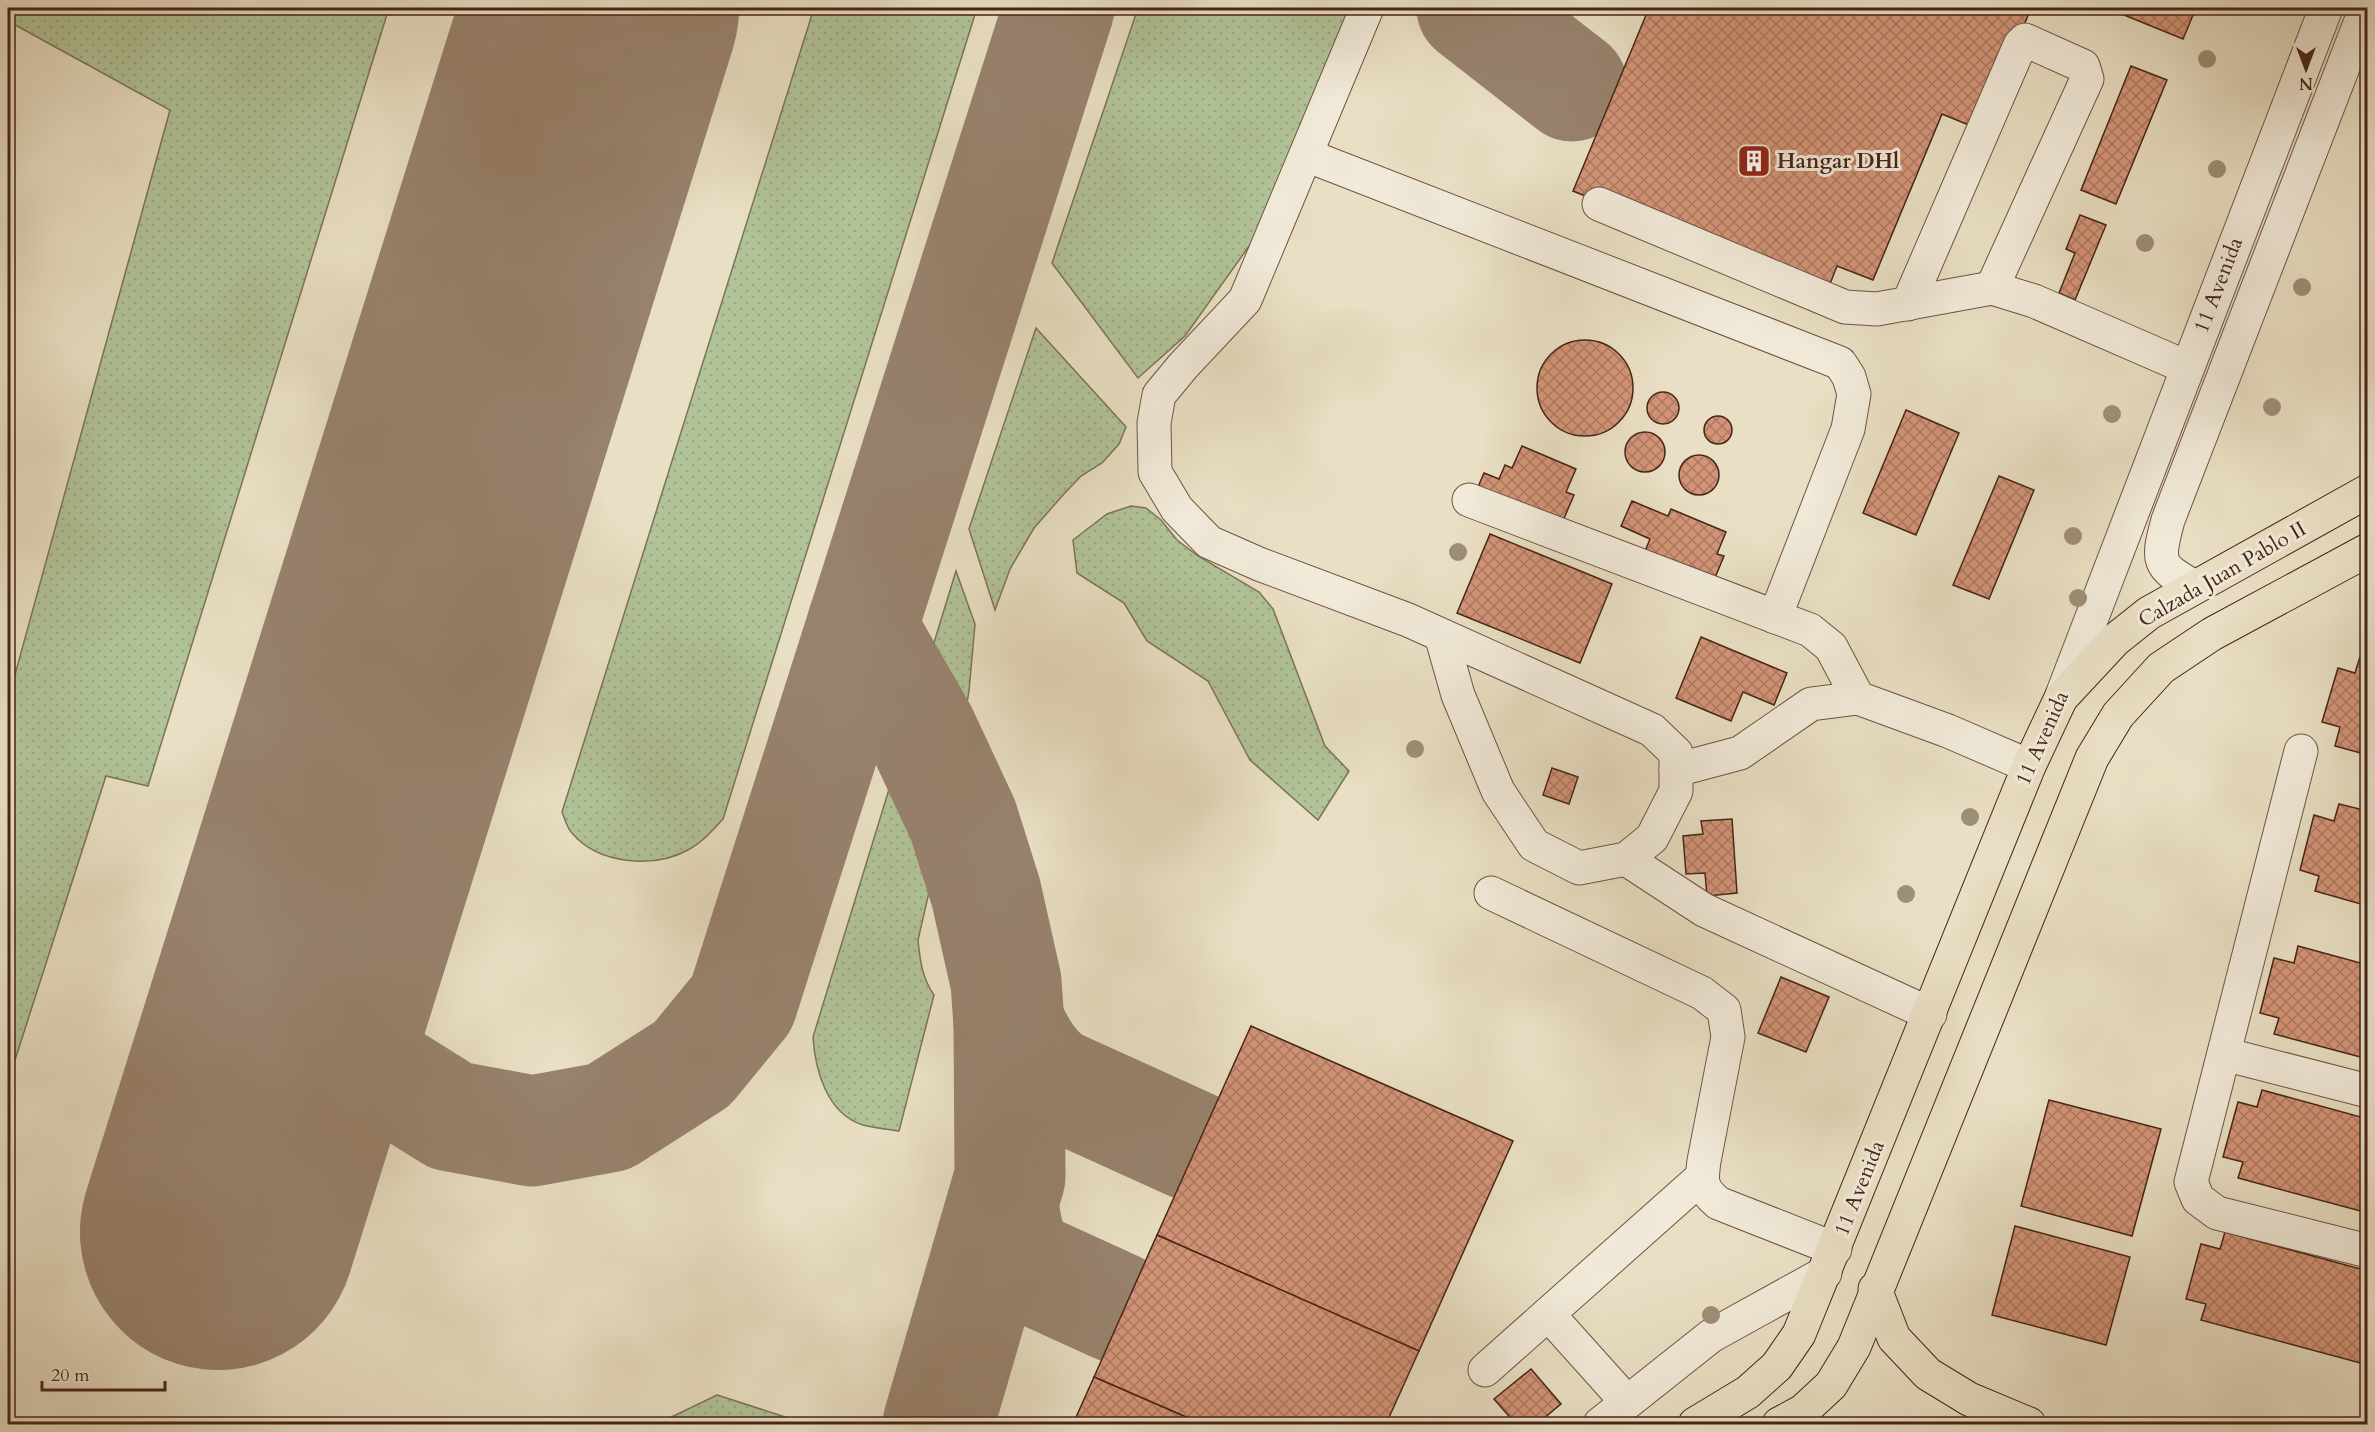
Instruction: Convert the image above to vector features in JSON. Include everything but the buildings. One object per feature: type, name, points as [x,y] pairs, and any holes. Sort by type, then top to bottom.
[{"type":"main road","name":"Calzada Juan Pablo II","points":[[2061,698],[2115,640],[2149,613],[2367,491]]},
{"type":"main road","points":[[1779,1425],[1803,1410],[1831,1385],[1854,1347],[1875,1289],[2092,758],[2118,715],[2161,669],[2212,634],[2367,550]]},
{"type":"main road","name":"11 Avenida","points":[[1695,1425],[1748,1392],[1778,1366],[1799,1334],[2029,766],[2061,698]]},
{"type":"main road","points":[[1875,1289],[1894,1338],[1928,1374],[1969,1399],[2029,1425]]},
{"type":"lane","points":[[1367,8],[1245,300],[1159,395],[1154,423],[1155,472],[1177,509],[1209,542],[1441,634],[1652,730],[1676,753],[1676,791],[1652,838],[1626,859],[1579,868],[1534,845],[1498,791],[1458,695],[1441,634]]},
{"type":"lane","name":"11 Avenida","points":[[2061,698],[2326,8]]},
{"type":"lane","name":"11 Avenida","points":[[2195,587],[2172,575],[2163,564],[2161,548],[2168,520],[2366,8]]},
{"type":"lane","points":[[1908,304],[2020,45],[2025,40],[2083,66],[2087,79],[1992,288]]},
{"type":"lane","points":[[1306,155],[1840,363],[1849,377],[1854,394],[1848,429],[1775,617]]},
{"type":"lane","points":[[1599,204],[1845,307],[1877,309],[1992,288],[2034,301],[2186,368]]},
{"type":"lane","points":[[1469,500],[1810,630],[1831,647],[1857,698]]},
{"type":"lane","points":[[1676,770],[1740,753],[1811,704],[1857,698],[1948,731],[2029,766]]},
{"type":"lane","points":[[2301,751],[2191,1182],[2198,1199],[2217,1213],[2367,1251]]},
{"type":"lane","points":[[1626,859],[1704,910],[1930,1014]]},
{"type":"lane","points":[[1491,893],[1702,993],[1724,1010],[1728,1037],[1702,1178],[1705,1192],[1718,1203],[1830,1261]]},
{"type":"lane","points":[[2224,1054],[2367,1091]]},
{"type":"lane","points":[[1485,1370],[1702,1178]]},
{"type":"lane","points":[[1600,1425],[1711,1336],[1830,1261]]},
{"type":"lane","points":[[1548,1314],[1627,1402]]},
{"type":"green space","points":[[8,8],[389,8],[148,786],[106,776],[8,1082],[8,700],[170,110],[8,21]]},
{"type":"green space","points":[[814,8],[977,8],[723,819],[698,844],[674,856],[643,861],[611,857],[583,843],[570,831],[562,812]]},
{"type":"green space","points":[[1138,8],[1350,8],[1252,242],[1185,336],[1138,378],[1052,263]]},
{"type":"green space","points":[[1036,328],[1126,427],[1119,444],[1102,463],[1081,476],[1034,528],[1010,569],[995,610],[969,529]]},
{"type":"green space","points":[[1131,506],[1146,508],[1161,520],[1177,540],[1198,556],[1259,592],[1273,609],[1325,746],[1349,771],[1318,820],[1250,760],[1208,681],[1147,641],[1124,603],[1077,573],[1073,540],[1107,514]]},
{"type":"green space","points":[[956,571],[975,624],[969,691],[952,792],[918,940],[924,975],[934,995],[899,1131],[863,1125],[840,1111],[825,1089],[820,1076],[813,1037]]},
{"type":"green space","points":[[717,1395],[807,1424],[657,1424]]},
{"type":"taxiway","points":[[310,936],[338,1021],[379,1071],[451,1116],[532,1131],[609,1117],[692,1064],[742,1003],[1059,8]]},
{"type":"taxiway","points":[[1472,8],[1572,86]]},
{"type":"taxiway","points":[[863,623],[869,640],[922,732],[963,820],[986,893],[1006,982],[1009,1024],[1010,1177],[938,1424]]},
{"type":"taxiway","points":[[1009,1024],[1022,1049],[1052,1082],[1191,1145]]},
{"type":"taxiway","points":[[1003,1208],[1009,1238],[1026,1266],[1116,1307]]},
{"type":"runway","points":[[218,1232],[601,8]]},
{"type":"place","name":"Hangar DHl","points":[[1754,161]]}]
